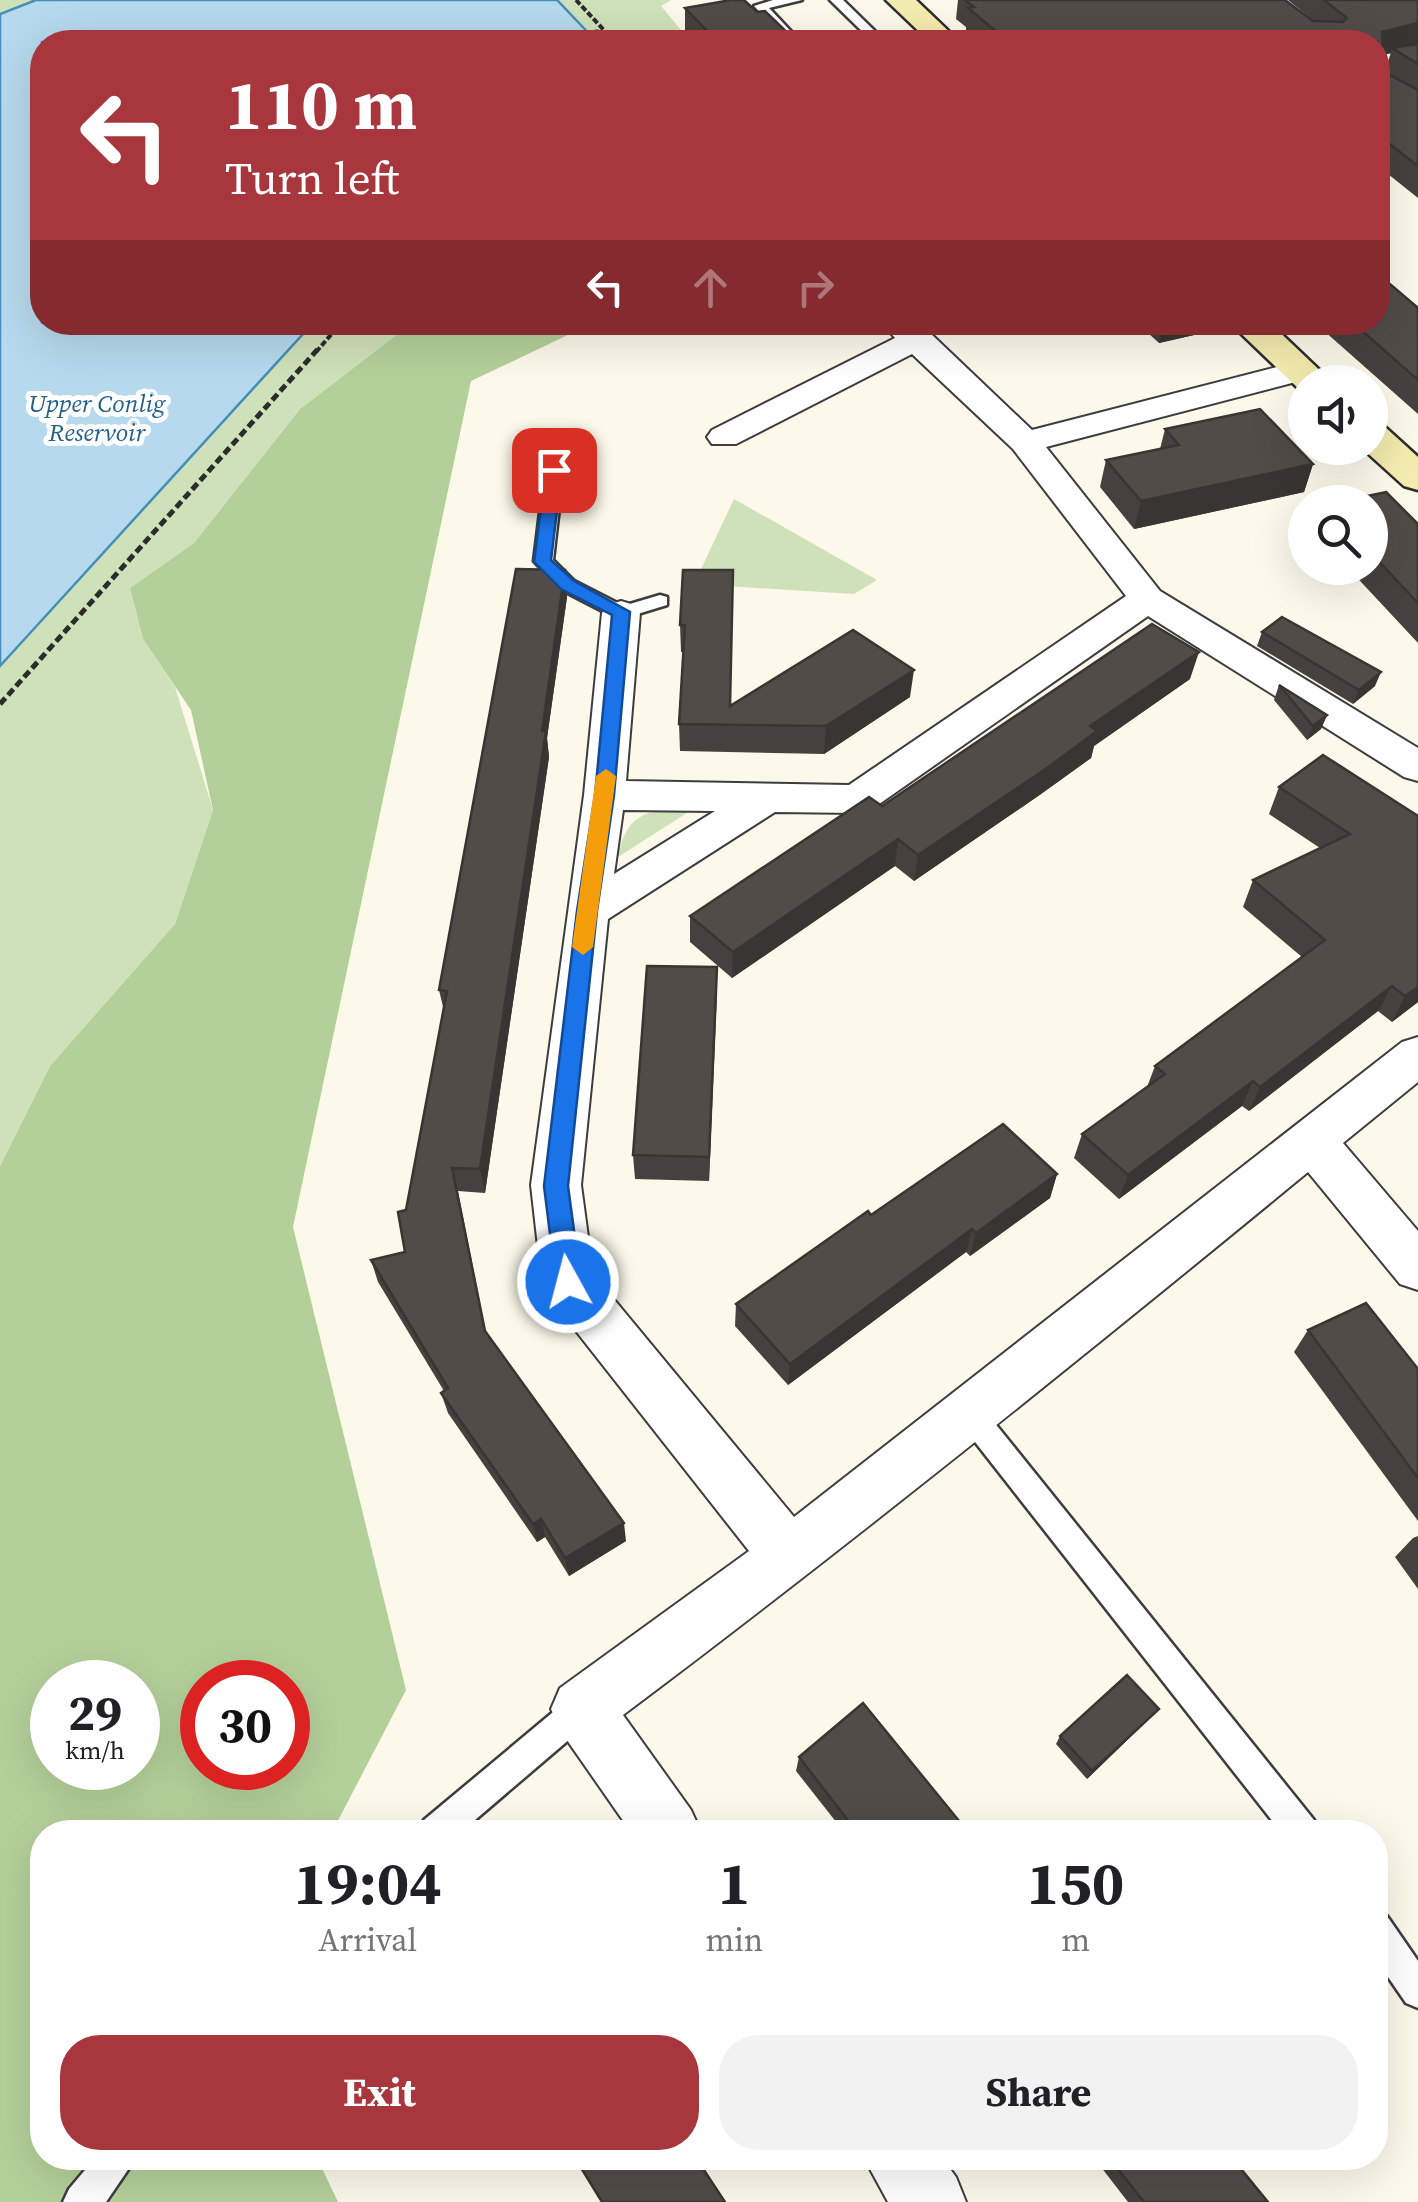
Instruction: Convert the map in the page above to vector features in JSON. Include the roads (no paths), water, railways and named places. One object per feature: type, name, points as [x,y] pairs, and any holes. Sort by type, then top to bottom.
[{"type":"street","points":[[900,0],[933,30]]},
{"type":"street","points":[[1390,61],[1418,56]]},
{"type":"street","points":[[724,437],[900,335]]},
{"type":"street","points":[[911,335],[1025,442],[1148,599],[1418,767]]},
{"type":"street","points":[[1261,335],[1294,365]]},
{"type":"street","points":[[1025,442],[1288,381]]},
{"type":"street","points":[[1388,450],[1418,478]]},
{"type":"street","points":[[604,795],[857,799],[1148,599]]},
{"type":"street","points":[[640,607],[604,795],[587,911],[556,1186],[568,1282],[790,1556]]},
{"type":"street","points":[[587,911],[766,798]]},
{"type":"street","points":[[661,1820],[582,1708],[790,1556],[971,1415],[1418,1055]]},
{"type":"street","points":[[1311,1140],[1418,1268]]},
{"type":"street","points":[[907,2170],[930,2202]]},
{"type":"lane","points":[[783,30],[760,6],[796,0]]},
{"type":"lane","points":[[836,0],[867,30]]},
{"type":"lane","points":[[558,440],[542,562],[568,585],[640,607]]},
{"type":"lane","points":[[971,1415],[1292,1820]]},
{"type":"lane","points":[[450,1820],[582,1708]]},
{"type":"lane","points":[[1388,1947],[1418,1991]]},
{"type":"lane","points":[[82,2202],[108,2170]]},
{"type":"water","name":"Upper Conlig Reservoir","points":[[36,0],[557,0],[586,30],[30,30],[30,335],[302,335],[0,666],[0,14]]}]
